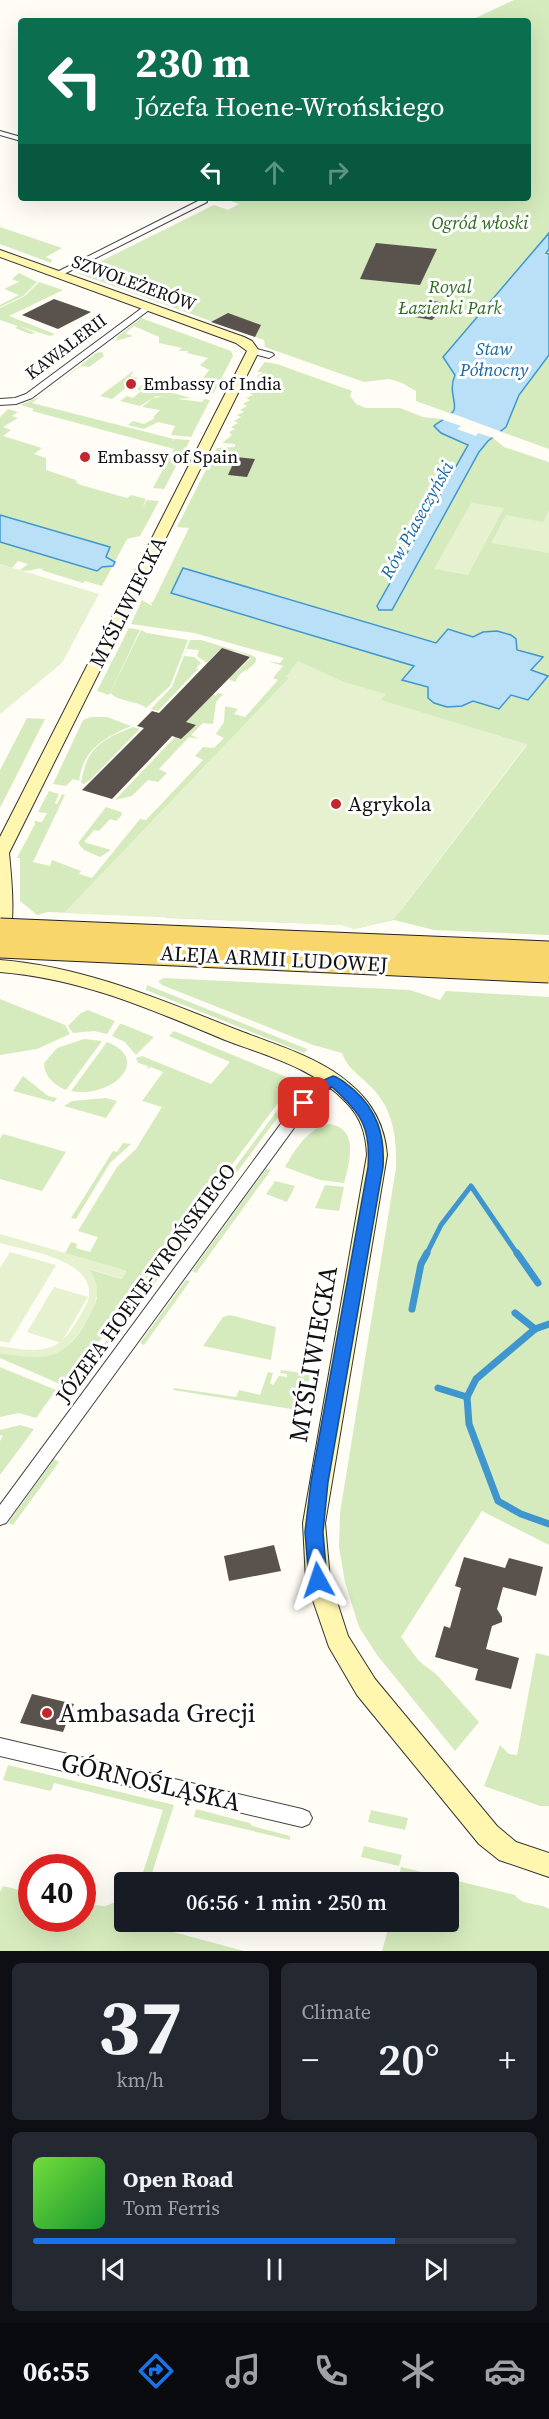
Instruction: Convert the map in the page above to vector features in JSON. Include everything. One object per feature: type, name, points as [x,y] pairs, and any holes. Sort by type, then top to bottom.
[{"type":"main road","name":"ALEJA ARMII LUDOWEJ","points":[[1,924],[549,952]]},
{"type":"main road","name":"ALEJA ARMII LUDOWEJ","points":[[0,947],[549,972]]},
{"type":"street","points":[[0,133],[18,139]]},
{"type":"street","points":[[57,274],[203,201]]},
{"type":"street","name":"SZWOLEŻERÓW","points":[[0,253],[245,342],[253,351]]},
{"type":"street","name":"KAWALERII","points":[[0,402],[16,401],[29,396],[148,307]]},
{"type":"street","points":[[253,351],[269,355]]},
{"type":"street","name":"MYŚLIWIECKA","points":[[93,980],[1,924],[1,853],[253,351]]},
{"type":"street","points":[[0,942],[1,924]]},
{"type":"street","name":"MYŚLIWIECKA","points":[[0,966],[44,969],[93,980],[302,1063],[333,1081],[355,1099],[367,1114],[375,1131],[377,1155],[321,1471],[314,1532],[318,1580],[337,1640],[366,1687],[488,1835],[508,1851],[549,1865]]},
{"type":"street","name":"JÓZEFA HOENE-WROŃSKIEGO","points":[[0,1518],[313,1091],[333,1081]]},
{"type":"street","name":"GÓRNOŚLĄSKA","points":[[0,1747],[302,1818]]},
{"type":"green space","name":"Royal Łazienki Park","points":[[514,0],[549,0],[549,449],[416,401],[416,391],[402,383],[389,379],[364,382],[265,347],[264,340],[77,273],[214,205],[228,210],[239,204],[231,201],[531,201],[531,18],[475,18]]},
{"type":"green space","points":[[0,227],[62,248],[46,257],[52,260],[51,263],[0,244]]},
{"type":"green space","points":[[19,273],[37,282],[23,296],[0,307],[19,295],[4,289],[19,282],[12,279]]},
{"type":"green space","points":[[39,282],[63,290],[9,316],[55,334],[50,336],[19,326],[36,333],[30,334],[15,328],[18,326],[0,320],[0,308],[25,296]]},
{"type":"green space","points":[[141,318],[231,351],[233,356],[213,394],[194,391],[209,370],[200,365],[208,358],[187,353],[188,351],[179,351],[182,348],[159,343],[159,337],[134,326],[125,333],[133,336],[116,341],[117,337]]},
{"type":"green space","points":[[102,352],[104,356],[89,367],[81,366],[51,389],[96,353]]},
{"type":"green space","points":[[265,362],[277,364],[352,391],[350,396],[356,404],[366,408],[400,408],[423,417],[442,419],[437,423],[493,438],[504,447],[549,462],[549,935],[434,930],[394,920],[354,929],[342,925],[166,918],[407,710],[298,671],[116,915],[48,912],[37,915],[20,901],[20,858],[17,858],[35,824],[34,821],[42,822],[47,813],[38,812],[49,791],[59,794],[55,803],[57,804],[62,794],[65,795],[33,862],[50,866],[52,860],[81,871],[79,874],[92,878],[140,819],[146,820],[203,760],[195,756],[203,747],[214,748],[224,738],[216,734],[224,722],[225,706],[238,709],[234,714],[245,717],[278,680],[273,678],[283,666],[268,661],[280,663],[284,658],[194,633],[131,624],[142,600],[152,606],[151,602],[189,528],[177,527],[217,448],[235,447],[235,444],[222,443],[232,435],[229,432],[235,429],[231,427],[238,423],[234,421],[241,417],[237,415],[244,412],[240,410],[247,406],[243,404],[250,400],[246,398],[253,395],[249,393],[256,389],[252,387],[261,382],[257,380],[261,378],[257,376],[263,372],[257,372]],"holes":[[[517,742],[527,745],[399,913]]]},
{"type":"green space","points":[[134,372],[130,376],[138,378],[112,399],[100,396]]},
{"type":"green space","points":[[145,383],[156,385],[155,391],[159,389],[191,398],[175,399],[156,396],[140,406],[120,401],[127,396],[133,398],[141,391],[137,389]]},
{"type":"green space","points":[[42,395],[32,403],[174,439],[173,441],[175,439],[190,440],[164,489],[153,488],[174,449],[32,411],[34,409],[21,405]]},
{"type":"green space","points":[[153,398],[202,402],[204,399],[210,400],[191,437],[171,435],[175,426],[158,422],[144,429],[128,425],[133,421],[144,424],[155,418],[153,417],[160,410],[142,407]]},
{"type":"green space","points":[[8,409],[18,412],[12,416],[18,418],[3,427],[11,430],[3,436],[42,448],[34,454],[46,458],[46,470],[76,480],[81,485],[127,498],[131,495],[146,499],[143,507],[147,500],[159,501],[140,536],[127,539],[102,586],[85,581],[83,583],[41,570],[44,569],[20,570],[28,564],[18,561],[12,568],[0,564],[0,417]]},
{"type":"green space","points":[[471,503],[504,508],[468,575],[434,569]]},
{"type":"green space","points":[[549,510],[549,553],[491,543],[506,515],[543,522]]},
{"type":"green space","points":[[0,564],[99,594],[62,663],[0,714]]},
{"type":"green space","points":[[129,628],[140,630],[109,695],[97,691]]},
{"type":"green space","points":[[141,630],[188,640],[170,686],[146,708],[110,693]]},
{"type":"green space","points":[[190,640],[201,640],[251,655],[256,658],[256,661],[239,675],[236,682],[228,679],[250,659],[249,656],[236,651],[219,650],[207,663],[197,656],[199,650],[187,649],[184,656],[194,657],[201,663],[196,668],[198,669],[158,711],[151,709],[172,687]]},
{"type":"green space","points":[[298,661],[344,682],[386,694],[381,700],[527,744],[394,919],[354,929],[342,925],[64,913],[289,678],[286,677]]},
{"type":"green space","points":[[218,693],[223,694],[216,702],[213,724],[203,723],[191,735],[199,739],[189,737],[159,769],[167,773],[158,782],[148,780],[132,796],[115,800],[175,737],[181,739],[195,725],[186,722],[213,694],[216,696]]},
{"type":"green space","points":[[91,717],[107,717],[131,726],[96,746],[85,761],[79,781],[73,779],[66,786],[53,784],[83,720]]},
{"type":"green space","points":[[27,718],[45,719],[0,808],[0,770]]},
{"type":"green space","points":[[133,727],[140,729],[91,779],[84,784],[81,783],[87,761],[97,746],[112,736]]},
{"type":"green space","points":[[106,807],[121,812],[122,815],[116,821],[110,819],[99,831],[94,830],[84,842],[111,850],[100,857],[84,850],[78,843]]},
{"type":"green space","points":[[164,978],[410,990],[440,1000],[446,991],[549,997],[549,1545],[482,1511],[401,1637],[419,1661],[437,1675],[479,1722],[455,1751],[377,1655],[359,1627],[345,1582],[339,1547],[340,1513],[396,1168],[396,1145],[392,1123],[377,1094],[350,1067],[342,1053],[313,1045],[162,985],[158,981]]},
{"type":"green space","points":[[147,985],[307,1050],[304,1053],[146,990]]},
{"type":"green space","points":[[0,999],[65,1025],[70,1034],[37,1049],[0,1055]]},
{"type":"green space","points":[[88,1010],[115,1021],[107,1034],[94,1031],[73,1033],[68,1026],[81,1013]]},
{"type":"green space","points":[[120,1024],[154,1037],[136,1055],[125,1042],[112,1036]]},
{"type":"green space","points":[[174,1031],[289,1078],[278,1092],[284,1095],[66,1386],[0,1358],[0,1353],[36,1356],[62,1350],[80,1331],[97,1298],[88,1269],[121,1279],[126,1271],[65,1253],[71,1242],[77,1244],[76,1248],[90,1252],[98,1237],[78,1231],[117,1167],[136,1149],[162,1107],[142,1101],[163,1072],[151,1067],[147,1069],[148,1066],[138,1063],[136,1058],[142,1056],[211,1084],[230,1062],[169,1036]]},
{"type":"green space","points":[[84,1039],[102,1041],[66,1090],[50,1080],[44,1063],[57,1048]]},
{"type":"green space","points":[[107,1042],[120,1050],[126,1058],[126,1068],[121,1076],[112,1084],[100,1089],[86,1092],[71,1091]]},
{"type":"green space","points":[[23,1076],[48,1096],[57,1098],[54,1102],[13,1091]]},
{"type":"green space","points":[[288,1096],[292,1098],[76,1389],[72,1387]]},
{"type":"green space","points":[[106,1098],[117,1101],[106,1118],[64,1106],[72,1101]]},
{"type":"green space","points":[[329,1124],[339,1127],[349,1139],[350,1156],[344,1183],[320,1180],[285,1167],[309,1134]]},
{"type":"green space","points":[[3,1134],[66,1152],[42,1191],[0,1179],[0,1139]]},
{"type":"green space","points":[[123,1143],[131,1144],[110,1163],[76,1219],[71,1218],[113,1151],[117,1152]]},
{"type":"green space","points":[[266,1169],[271,1170],[196,1273],[192,1271]]},
{"type":"green space","points":[[275,1181],[295,1186],[287,1202],[266,1194]]},
{"type":"green space","points":[[325,1185],[344,1187],[339,1211],[315,1208]]},
{"type":"green space","points":[[0,1234],[127,1271],[122,1279],[89,1269],[97,1288],[93,1308],[83,1327],[62,1350],[48,1356],[35,1357],[0,1353],[0,1346],[45,1349],[64,1339],[72,1330],[88,1301],[89,1287],[83,1276],[72,1267],[43,1254],[0,1243]]},
{"type":"green space","points":[[10,1252],[56,1265],[9,1343],[0,1341],[0,1268]]},
{"type":"green space","points":[[186,1280],[190,1281],[144,1345],[140,1343]]},
{"type":"green space","points":[[54,1287],[88,1297],[61,1343],[27,1332]]},
{"type":"green space","points":[[230,1315],[276,1327],[271,1360],[203,1346],[223,1317]]},
{"type":"green space","points":[[0,1367],[56,1390],[36,1418],[19,1413],[0,1417]]},
{"type":"green space","points":[[281,1370],[310,1374],[304,1411],[173,1390],[174,1388],[236,1397],[239,1390],[260,1395],[268,1372],[273,1373],[270,1383],[273,1385],[279,1376],[287,1377],[287,1374],[280,1373]]},
{"type":"green space","points":[[20,1425],[34,1429],[0,1475],[0,1441],[3,1436],[0,1435],[0,1430]]},
{"type":"green space","points":[[54,1459],[59,1462],[13,1525],[8,1523]]},
{"type":"green space","points":[[536,1653],[549,1656],[549,1806],[540,1806],[484,1786],[500,1745],[509,1754],[517,1755]]},
{"type":"green space","points":[[8,1765],[174,1805],[152,1872],[143,1872],[163,1810],[54,1783],[51,1791],[3,1780]]},
{"type":"green space","points":[[196,1809],[290,1836],[290,1840],[194,1817]]},
{"type":"green space","points":[[371,1810],[408,1818],[405,1830],[368,1822]]},
{"type":"green space","points":[[364,1846],[402,1855],[399,1866],[361,1857]]},
{"type":"green space","points":[[401,1867],[421,1872],[400,1872]]},
{"type":"green space","points":[[459,1881],[515,1895],[522,1901],[549,1909],[549,1951],[382,1951],[387,1932],[459,1932]]},
{"type":"green space","points":[[3,1886],[18,1890],[18,1932],[96,1932],[96,1905],[105,1906],[114,1903],[114,1932],[173,1932],[244,1951],[0,1951],[0,1892]]},
{"type":"water","name":"Staw Północny","points":[[549,233],[549,249],[546,253],[549,254],[549,355],[519,395],[506,427],[488,441],[479,452],[392,610],[379,610],[377,606],[468,445],[441,433],[434,426],[450,415],[455,407],[452,386],[455,375],[443,357]]},
{"type":"water","points":[[0,515],[110,547],[106,557],[115,562],[113,566],[102,567],[97,571],[0,542]]},
{"type":"water","points":[[183,568],[436,643],[448,629],[473,637],[483,632],[497,631],[511,635],[516,639],[517,650],[543,657],[531,670],[548,676],[528,700],[511,695],[499,709],[473,701],[462,706],[447,707],[434,703],[428,698],[428,687],[402,680],[414,666],[171,593]]},
{"type":"pier","points":[[451,413],[503,432],[494,438],[478,433],[476,436],[457,429],[461,426],[441,419]]},
{"type":"building","points":[[376,243],[437,249],[420,285],[360,279]]},
{"type":"building","points":[[54,299],[91,312],[58,329],[22,315]]},
{"type":"building","points":[[430,300],[448,304],[432,320],[415,317]]},
{"type":"building","points":[[228,313],[261,325],[255,337],[211,322]]},
{"type":"building","points":[[236,457],[255,459],[247,477],[228,475]]},
{"type":"building","points":[[222,648],[250,657],[186,722],[196,725],[181,739],[172,736],[112,799],[82,790],[144,728],[137,726],[152,711],[159,713]]},
{"type":"building","points":[[274,1545],[281,1571],[229,1581],[224,1556]]},
{"type":"building","points":[[464,1557],[505,1568],[509,1558],[543,1567],[536,1596],[503,1587],[497,1609],[502,1622],[492,1626],[486,1649],[519,1658],[511,1689],[475,1680],[478,1669],[435,1657],[444,1626],[450,1628],[461,1588],[455,1586]]},
{"type":"building","name":"Ambasada Grecji","points":[[32,1694],[74,1704],[63,1732],[20,1723]]},
{"type":"waterway","points":[[427,1253],[441,1225],[471,1186],[518,1255]]},
{"type":"waterway","points":[[412,1309],[421,1264],[427,1253]]},
{"type":"waterway","points":[[517,1253],[538,1283]]},
{"type":"waterway","points":[[515,1313],[535,1329]]},
{"type":"waterway","points":[[535,1329],[549,1324]]},
{"type":"waterway","points":[[467,1397],[476,1379],[535,1329]]},
{"type":"waterway","points":[[438,1388],[467,1397]]},
{"type":"waterway","points":[[467,1397],[469,1424],[498,1501],[521,1514],[549,1524]]},
{"type":"place","name":"Embassy of India","points":[[131,384]]},
{"type":"place","name":"Embassy of Spain","points":[[85,457]]},
{"type":"place","name":"Agrykola","points":[[336,804]]},
{"type":"place","name":"Ambasada Grecji","points":[[47,1713]]},
{"type":"route","points":[[304,1103],[315,1089],[333,1081],[355,1099],[367,1114],[375,1131],[377,1147],[376,1167],[314,1522],[318,1580]]},
{"type":"park label","name":"Ogród włoski","points":[[480,223]]},
{"type":"water label","name":"Rów Piaseczyński","points":[[417,520]]}]
